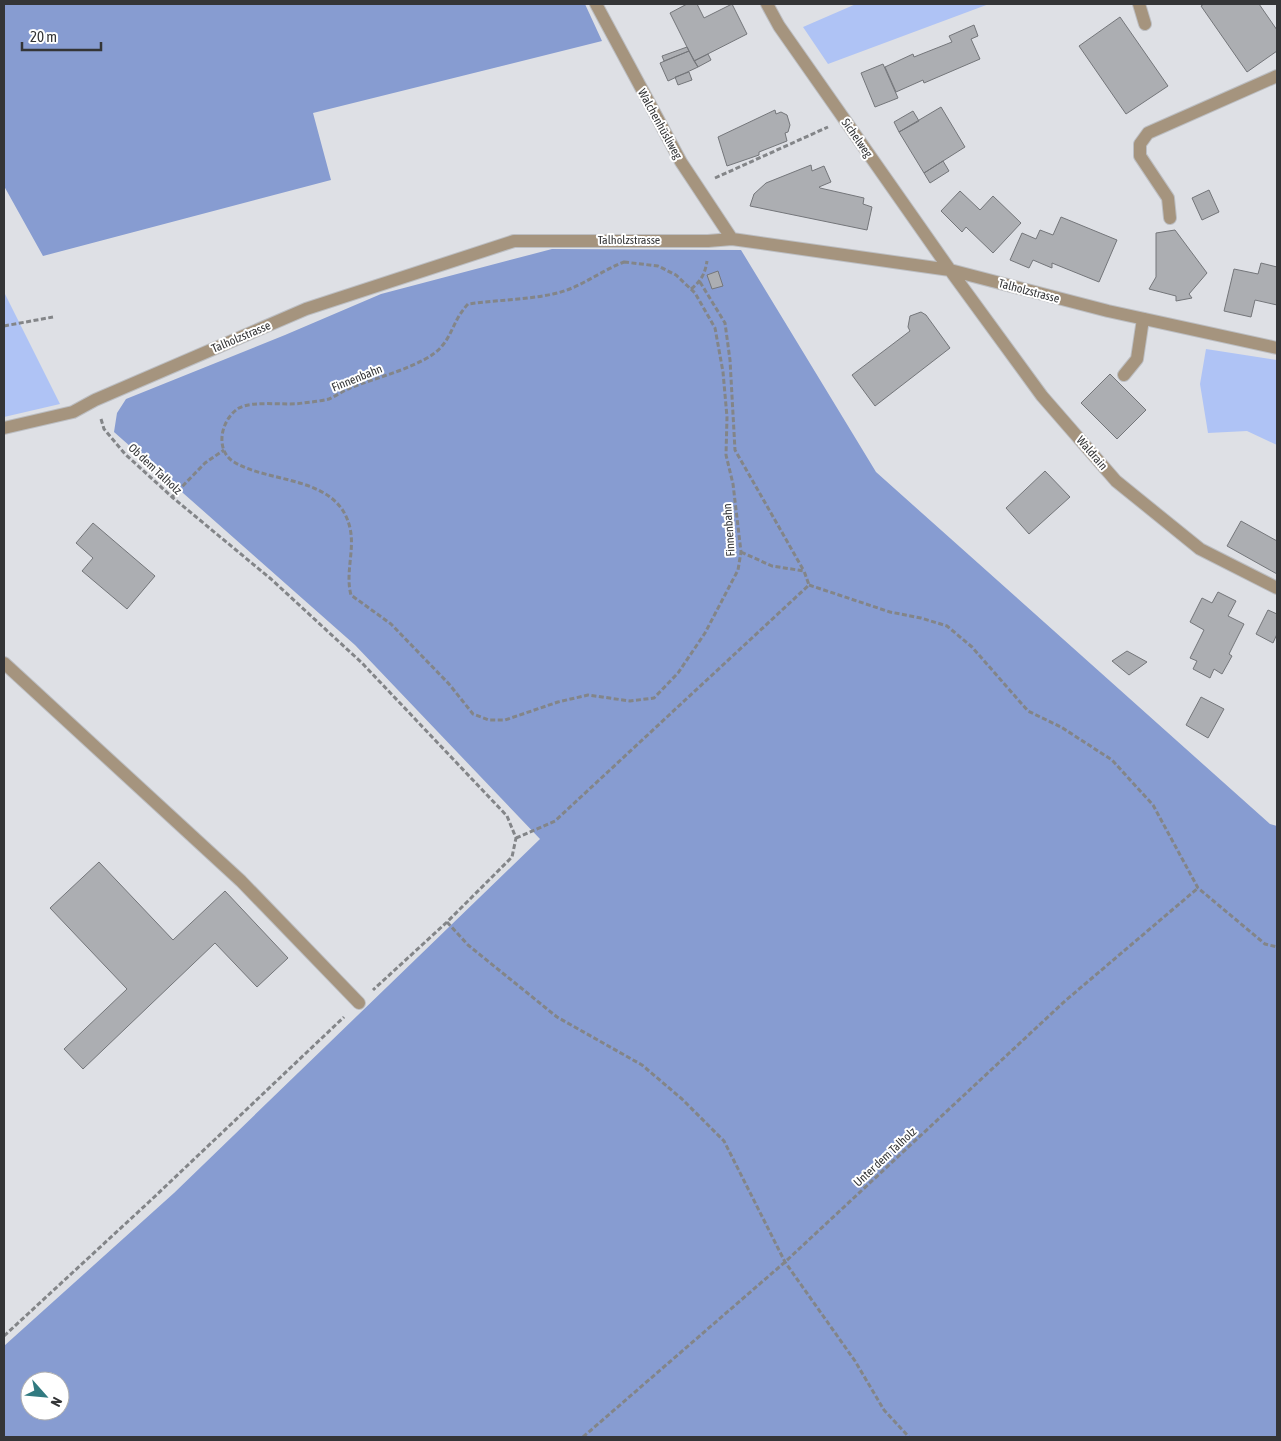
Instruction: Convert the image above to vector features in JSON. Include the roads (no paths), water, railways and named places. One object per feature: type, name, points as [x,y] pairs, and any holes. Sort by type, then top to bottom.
[{"type":"street","name":"Walchenhüsliweg","points":[[596,4],[681,162],[732,239]]},
{"type":"street","name":"Sichelweg","points":[[767,4],[779,26],[950,270]]},
{"type":"street","points":[[1139,4],[1145,24]]},
{"type":"street","points":[[1170,218],[1168,198],[1140,156],[1140,144],[1148,133],[1277,76]]},
{"type":"street","name":"Talholzstrasse","points":[[4,428],[74,412],[95,400],[306,309],[514,241],[732,239],[950,270],[1143,319],[1277,348]]},
{"type":"street","name":"Waldrain","points":[[950,270],[1042,396],[1116,481],[1200,549],[1277,588]]},
{"type":"street","points":[[1124,375],[1137,359],[1143,319]]},
{"type":"street","points":[[4,663],[241,881],[359,1003]]}]
